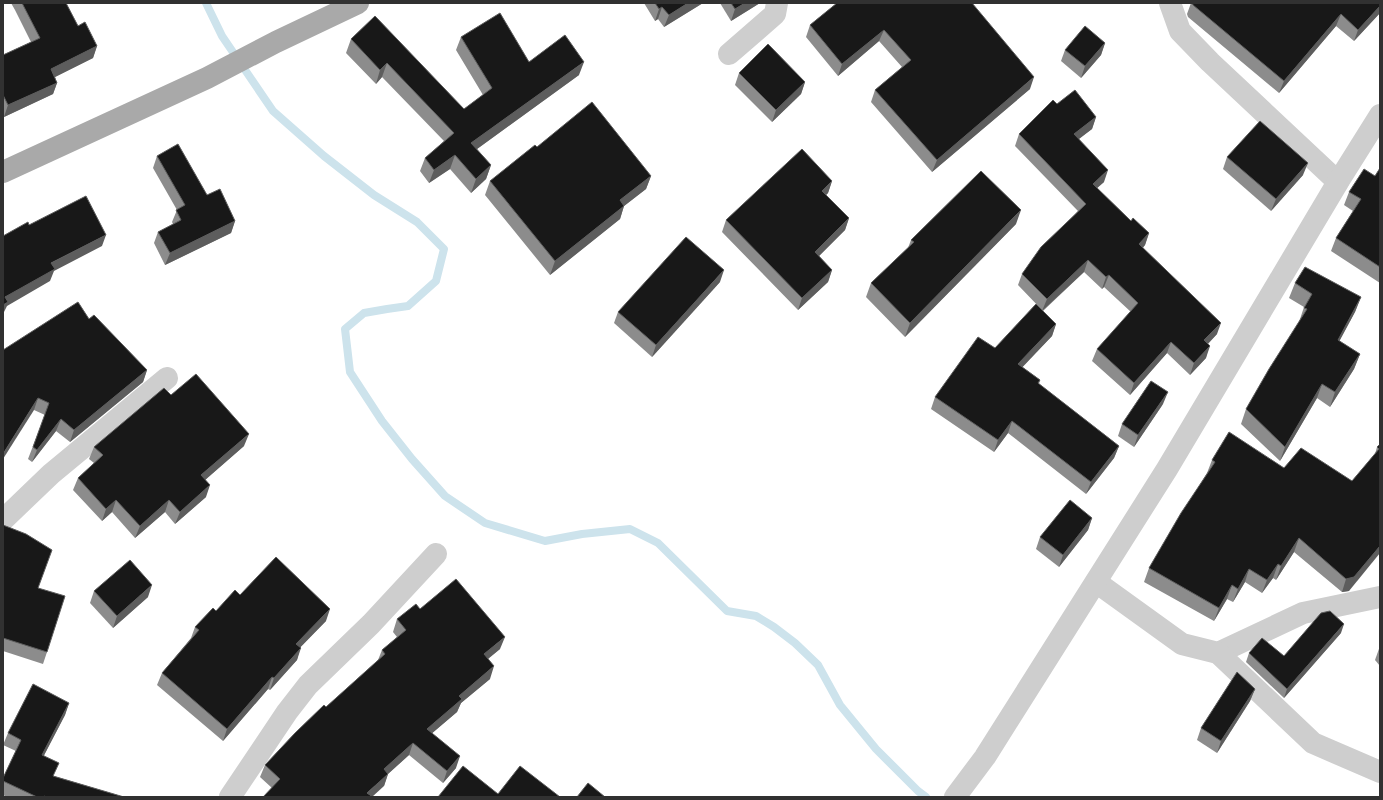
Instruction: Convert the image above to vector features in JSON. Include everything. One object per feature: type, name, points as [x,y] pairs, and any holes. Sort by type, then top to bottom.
[{"type":"main road","points":[[3,172],[207,78],[276,42],[358,3]]},
{"type":"street","points":[[729,54],[775,14],[777,3]]},
{"type":"street","points":[[1170,3],[1180,31],[1210,62],[1338,182]]},
{"type":"street","points":[[955,797],[986,757],[1167,469],[1338,182],[1380,115]]},
{"type":"street","points":[[3,520],[50,474],[167,378]]},
{"type":"street","points":[[230,797],[287,712],[308,685],[371,624],[436,554]]},
{"type":"street","points":[[1096,582],[1182,644],[1218,653],[1314,743],[1380,772]]},
{"type":"street","points":[[1218,653],[1303,612],[1380,597]]},
{"type":"building","points":[[22,3],[66,3],[78,26],[85,22],[97,46],[51,69],[57,83],[8,105],[3,95],[3,55],[40,38]]},
{"type":"building","points":[[655,3],[688,3],[669,15],[662,7],[659,9]]},
{"type":"building","points":[[731,3],[745,3],[735,9]]},
{"type":"building","points":[[837,3],[972,3],[1034,77],[937,160],[875,90],[911,60],[884,30],[842,64],[810,25]]},
{"type":"building","points":[[1192,3],[1380,3],[1380,6],[1358,30],[1341,14],[1284,81]]},
{"type":"building","points":[[500,13],[529,62],[565,35],[584,62],[471,143],[491,165],[476,179],[455,155],[434,170],[425,158],[454,133],[387,63],[380,70],[351,39],[375,16],[464,109],[492,88],[461,37]]},
{"type":"building","points":[[1085,26],[1105,43],[1085,66],[1065,50]]},
{"type":"building","points":[[768,44],[805,82],[776,110],[739,73]]},
{"type":"building","points":[[1075,90],[1096,117],[1074,134],[1108,170],[1093,184],[1131,221],[1133,218],[1149,233],[1139,244],[1221,323],[1204,340],[1210,346],[1194,363],[1171,342],[1134,383],[1097,349],[1138,303],[1109,275],[1106,277],[1088,260],[1047,299],[1022,274],[1041,247],[1086,204],[1019,134],[1053,100],[1057,104]]},
{"type":"building","points":[[592,102],[651,176],[620,200],[624,206],[555,261],[490,181],[535,145],[537,147]]},
{"type":"building","points":[[1260,121],[1308,163],[1276,199],[1227,157]]},
{"type":"building","points":[[178,144],[207,195],[220,189],[235,221],[170,253],[158,232],[181,220],[176,210],[185,205],[157,156]]},
{"type":"building","points":[[802,149],[832,181],[822,191],[849,218],[815,252],[832,270],[802,298],[726,220]]},
{"type":"building","points":[[1380,168],[1380,267],[1336,238],[1361,199],[1349,192],[1364,169],[1375,176]]},
{"type":"building","points":[[981,171],[1021,210],[910,323],[871,283],[914,242],[911,240]]},
{"type":"building","points":[[86,196],[106,235],[51,263],[55,269],[5,297],[8,302],[3,305],[3,236],[28,222],[29,225]]},
{"type":"building","points":[[686,237],[724,270],[656,345],[618,312]]},
{"type":"building","points":[[1305,267],[1361,297],[1338,340],[1360,354],[1335,392],[1322,384],[1285,447],[1246,409],[1307,309],[1304,308],[1312,294],[1295,283]]},
{"type":"building","points":[[78,302],[89,319],[94,315],[147,370],[74,430],[61,419],[37,450],[33,447],[49,403],[38,398],[3,454],[3,350]]},
{"type":"building","points":[[1036,304],[1056,324],[1018,364],[1040,380],[1038,383],[1119,446],[1091,482],[1012,421],[998,440],[935,397],[978,337],[995,348]]},
{"type":"building","points":[[196,374],[249,434],[201,475],[210,485],[180,512],[169,500],[140,526],[116,500],[106,509],[78,478],[103,455],[94,447],[164,388],[171,395]]},
{"type":"building","points":[[1151,381],[1168,392],[1138,435],[1122,424]]},
{"type":"building","points":[[1229,432],[1284,468],[1301,448],[1352,481],[1379,449],[1377,447],[1380,444],[1380,546],[1354,577],[1346,579],[1299,538],[1281,566],[1278,564],[1267,580],[1249,569],[1238,589],[1232,585],[1219,608],[1149,568],[1181,513],[1215,462],[1212,460]]},
{"type":"building","points":[[1070,500],[1092,518],[1063,555],[1040,537]]},
{"type":"building","points":[[3,525],[26,534],[52,550],[38,588],[65,596],[47,652],[3,638]]},
{"type":"building","points":[[276,557],[330,609],[296,644],[301,648],[274,678],[272,677],[227,729],[162,673],[199,630],[195,627],[213,608],[216,611],[235,590],[240,595]]},
{"type":"building","points":[[130,560],[152,585],[117,616],[94,591]]},
{"type":"building","points":[[456,579],[505,637],[484,654],[494,666],[459,696],[462,699],[427,729],[460,756],[447,771],[413,743],[384,769],[388,774],[367,793],[373,797],[263,797],[280,779],[265,765],[324,705],[326,707],[385,654],[382,650],[406,630],[397,619],[416,604],[420,609]]},
{"type":"building","points":[[1330,611],[1344,624],[1287,689],[1249,653],[1262,638],[1284,656],[1321,613]]},
{"type":"building","points":[[1237,672],[1255,689],[1221,741],[1201,728]]},
{"type":"building","points":[[33,684],[69,703],[42,755],[59,763],[53,776],[124,797],[37,797],[3,781],[3,778],[21,740],[8,733]]},
{"type":"building","points":[[463,766],[498,794],[520,766],[560,797],[438,797]]},
{"type":"building","points":[[588,783],[605,797],[577,797]]},
{"type":"waterway","points":[[206,3],[222,36],[273,111],[324,156],[374,195],[417,222],[444,249],[436,281],[408,306],[364,313],[345,329],[350,372],[382,421],[412,459],[445,496],[485,523],[545,541],[582,534],[630,529],[658,543],[727,611],[756,616],[774,627],[795,643],[818,665],[840,705],[876,749],[918,791],[926,797]]}]
